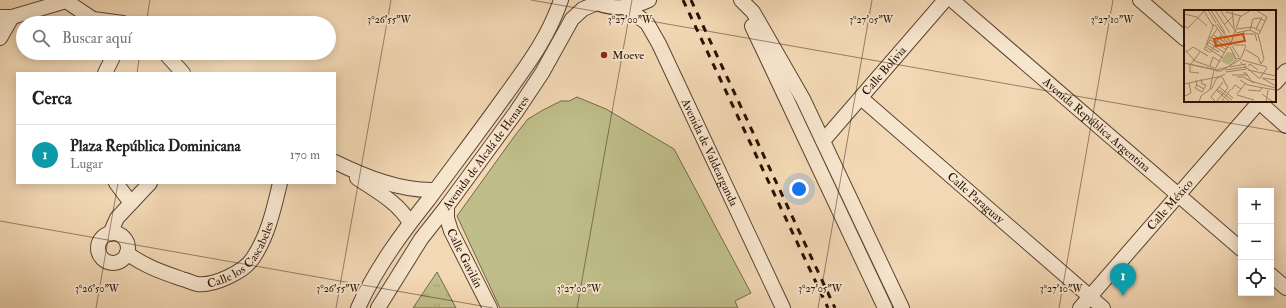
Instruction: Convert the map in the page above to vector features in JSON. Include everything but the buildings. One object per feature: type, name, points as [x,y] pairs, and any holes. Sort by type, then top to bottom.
[{"type":"street","name":"Avenida de Alcalá de Henares","points":[[358,308],[384,260],[410,223],[487,122],[539,48],[552,24],[561,0]]},
{"type":"street","points":[[740,0],[753,12],[803,99],[902,308]]},
{"type":"street","points":[[740,0],[885,308]]},
{"type":"street","name":"Calle Bolivia","points":[[823,141],[946,0]]},
{"type":"street","name":"Avenida República Argentina","points":[[952,0],[1238,246]]},
{"type":"street","points":[[1140,0],[1184,38]]},
{"type":"street","points":[[0,38],[6,17],[66,1],[88,16]]},
{"type":"street","points":[[595,2],[610,6],[625,7],[648,1]]},
{"type":"street","name":"Avenida de Alcalá de Henares","points":[[378,308],[421,239],[516,112],[542,73],[572,20],[583,9],[595,2]]},
{"type":"street","name":"Avenida de Valdearganda","points":[[625,7],[647,23],[659,44],[783,308]]},
{"type":"street","points":[[106,72],[112,60]]},
{"type":"street","points":[[171,60],[182,72]]},
{"type":"street","points":[[1276,82],[1286,71]]},
{"type":"street","name":"Calle Paraguay","points":[[861,98],[1085,303],[1103,308]]},
{"type":"street","name":"Calle México","points":[[1085,303],[1258,102]]},
{"type":"street","points":[[1260,102],[1286,126]]},
{"type":"street","points":[[336,162],[358,173],[386,183],[423,190],[435,190]]},
{"type":"street","points":[[336,163],[395,204],[405,214],[410,223]]},
{"type":"street","points":[[117,184],[131,203]]},
{"type":"street","points":[[110,234],[117,218],[149,184]]},
{"type":"street","name":"Calle los Cascabeles","points":[[127,253],[140,263],[197,284],[218,281],[237,273],[253,259],[266,234],[280,184]]},
{"type":"street","name":"Calle Gavilán","points":[[447,206],[447,218],[451,231],[490,308]]},
{"type":"street","points":[[117,234],[125,240],[128,248],[127,253],[120,261],[113,263],[108,262],[101,258],[99,253],[99,244],[105,236],[117,234]]},
{"type":"street","points":[[1274,278],[1286,288]]},
{"type":"green space","points":[[577,97],[606,109],[674,149],[751,293],[735,301],[738,308],[500,308],[457,216],[528,119],[561,101],[569,101]]},
{"type":"green space","points":[[437,272],[456,308],[413,308]]},
{"type":"railway","points":[[683,0],[828,308]]},
{"type":"railway","points":[[691,0],[835,308]]},
{"type":"place","name":"Moeve","points":[[604,55]]},
{"type":"place","name":"Plaza República Dominicana","points":[[1123,296]]}]
